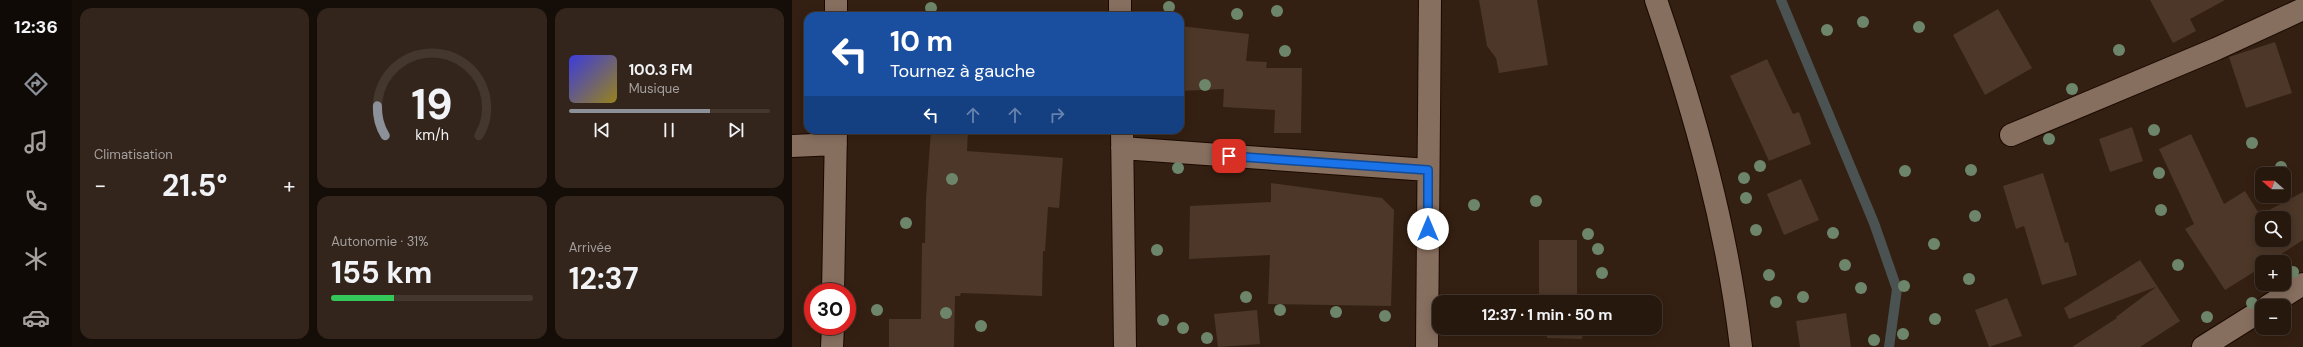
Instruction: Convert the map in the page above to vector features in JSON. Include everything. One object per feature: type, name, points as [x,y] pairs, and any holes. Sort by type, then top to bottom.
[{"type":"street","points":[[836,0],[836,12]]},
{"type":"street","points":[[1120,0],[1120,12]]},
{"type":"street","points":[[1427,347],[1430,0]]},
{"type":"street","points":[[1656,0],[1680,70],[1719,212],[1741,347]]},
{"type":"street","points":[[2011,135],[2216,49],[2303,9]]},
{"type":"street","points":[[792,146],[836,137],[833,283]]},
{"type":"street","points":[[1125,347],[1122,139],[1428,170]]},
{"type":"street","points":[[2279,299],[2303,284]]},
{"type":"street","points":[[2204,347],[2255,314]]},
{"type":"street","points":[[832,347],[833,335]]},
{"type":"building","points":[[1479,0],[1537,0],[1548,65],[1499,73],[1496,58],[1487,46]]},
{"type":"building","points":[[2150,0],[2225,0],[2190,19],[2196,31],[2173,43]]},
{"type":"building","points":[[1998,9],[2032,68],[1985,95],[1953,35]]},
{"type":"building","points":[[1184,26],[1249,34],[1246,61],[1267,62],[1266,68],[1302,68],[1301,133],[1274,133],[1275,110],[1223,107],[1224,89],[1184,91]]},
{"type":"building","points":[[2275,42],[2292,93],[2246,108],[2229,57]]},
{"type":"building","points":[[1767,59],[1793,114],[1799,112],[1811,144],[1769,161],[1730,76]]},
{"type":"building","points":[[2132,127],[2143,161],[2110,172],[2099,139]]},
{"type":"building","points":[[931,134],[968,134],[967,151],[1063,158],[1059,208],[1048,207],[1045,251],[1043,251],[1042,296],[961,293],[960,296],[955,296],[954,347],[889,347],[889,319],[921,319],[922,243],[925,243],[926,199]]},
{"type":"building","points":[[2191,134],[2224,204],[2245,191],[2258,211],[2255,211],[2255,247],[2291,247],[2291,211],[2267,211],[2282,203],[2291,203],[2291,198],[2303,192],[2303,240],[2280,255],[2255,255],[2255,271],[2225,290],[2185,229],[2194,224],[2159,149]]},
{"type":"building","points":[[2043,173],[2065,243],[2068,242],[2077,275],[2042,285],[2024,226],[2016,229],[2003,186]]},
{"type":"building","points":[[1801,179],[1819,220],[1784,235],[1767,194]]},
{"type":"building","points":[[1271,183],[1382,198],[1394,210],[1391,306],[1268,304],[1270,255],[1189,259],[1190,206],[1271,202]]},
{"type":"building","points":[[1539,240],[1577,240],[1577,295],[1539,295]]},
{"type":"building","points":[[2140,260],[2180,321],[2140,347],[2072,347],[2117,318],[2116,317],[2156,287],[2069,319],[2064,308]]},
{"type":"building","points":[[2007,298],[2022,336],[1989,347],[1975,310]]},
{"type":"building","points":[[1257,310],[1260,344],[1218,347],[1214,314]]},
{"type":"building","points":[[1846,313],[1851,347],[1800,347],[1796,321]]},
{"type":"building","points":[[1547,335],[1582,335],[1582,339],[1547,338]]},
{"type":"waterway","points":[[1781,0],[1874,223],[1897,289],[1889,347]]},
{"type":"route","points":[[1229,156],[1428,170],[1428,229]]}]
